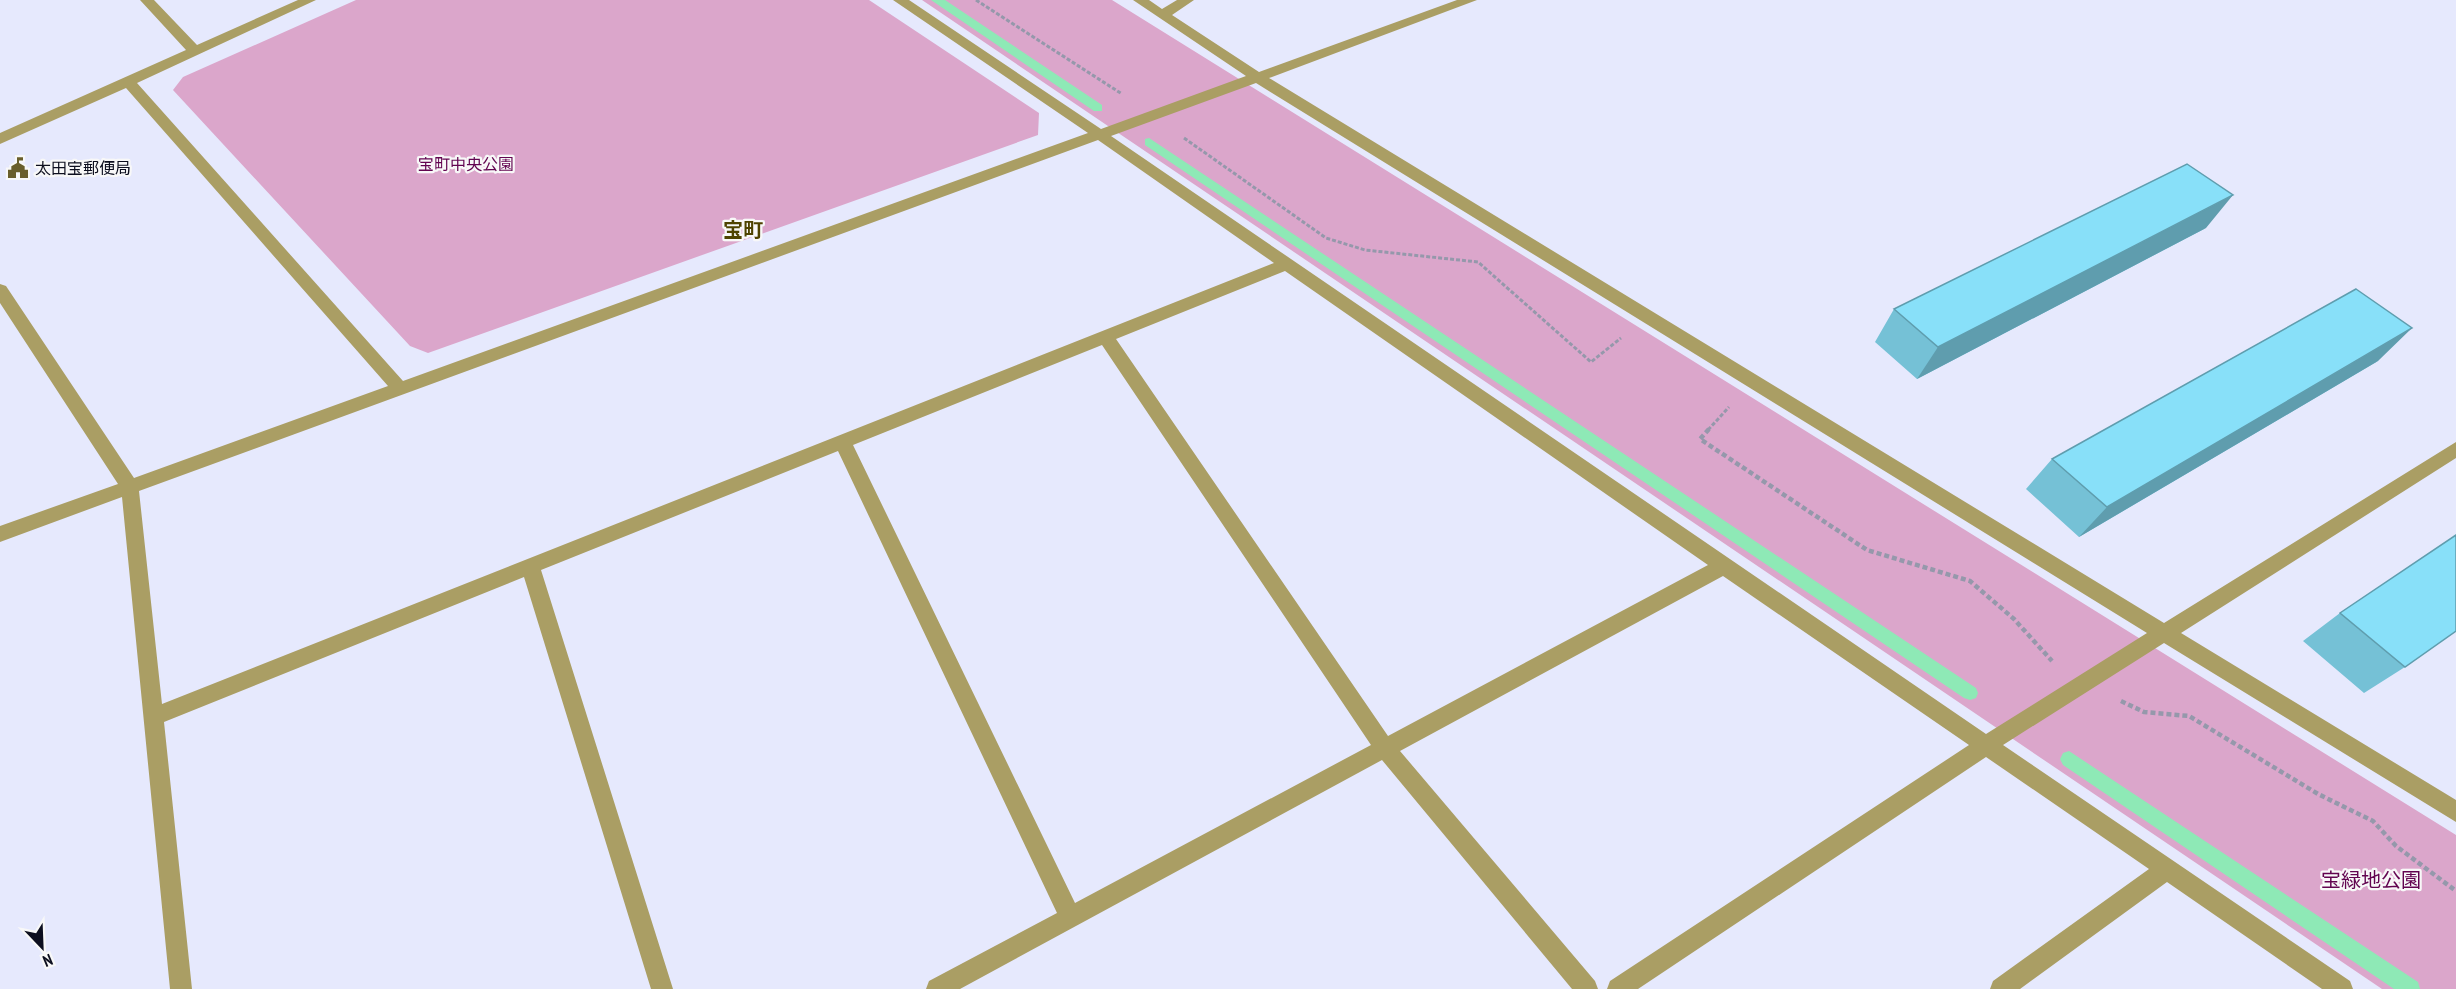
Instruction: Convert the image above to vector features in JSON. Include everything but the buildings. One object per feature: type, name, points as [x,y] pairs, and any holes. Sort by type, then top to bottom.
[{"type":"street","points":[[147,0],[195,51]]},
{"type":"street","points":[[0,139],[309,0]]},
{"type":"street","points":[[900,0],[1099,134],[2342,989]]},
{"type":"street","points":[[1140,0],[1257,77],[2456,812]]},
{"type":"street","points":[[1163,14],[1187,0]]},
{"type":"street","points":[[1430,0],[1446,9]]},
{"type":"street","points":[[0,534],[1470,0]]},
{"type":"street","points":[[128,81],[400,388]]},
{"type":"street","points":[[152,717],[1104,335],[1287,264]]},
{"type":"street","points":[[0,290],[130,487],[181,989]]},
{"type":"street","points":[[1104,335],[1384,747],[1587,989]]},
{"type":"street","points":[[842,440],[1070,917]]},
{"type":"street","points":[[1618,989],[1986,746],[2456,449]]},
{"type":"street","points":[[530,565],[662,989]]},
{"type":"street","points":[[937,989],[1724,566]]},
{"type":"street","points":[[2001,989],[2168,869]]},
{"type":"path","points":[[976,0],[1151,115],[1326,238],[1365,250],[1478,262],[1591,362],[1627,333]]},
{"type":"path","points":[[1732,403],[1700,440],[1868,550],[1970,581],[2014,619],[2048,658],[2087,684],[2144,712],[2189,716],[2284,771],[2318,794],[2373,821],[2396,846],[2456,891]]},
{"type":"green space","name":"宝町中央公園","points":[[356,0],[869,0],[1039,113],[1038,135],[428,353],[410,346],[173,90],[183,77]]},
{"type":"green space","name":"宝緑地公園","points":[[922,0],[1112,0],[2456,835],[2456,989],[2382,989]]},
{"type":"waterway","points":[[937,0],[1098,108]]},
{"type":"waterway","points":[[1149,142],[1970,693]]},
{"type":"waterway","points":[[2069,759],[2411,989]]},
{"type":"place","name":"太田宝郵便局","points":[[18,168]]},
{"type":"district","name":"宝町","points":[[743,230]]}]
